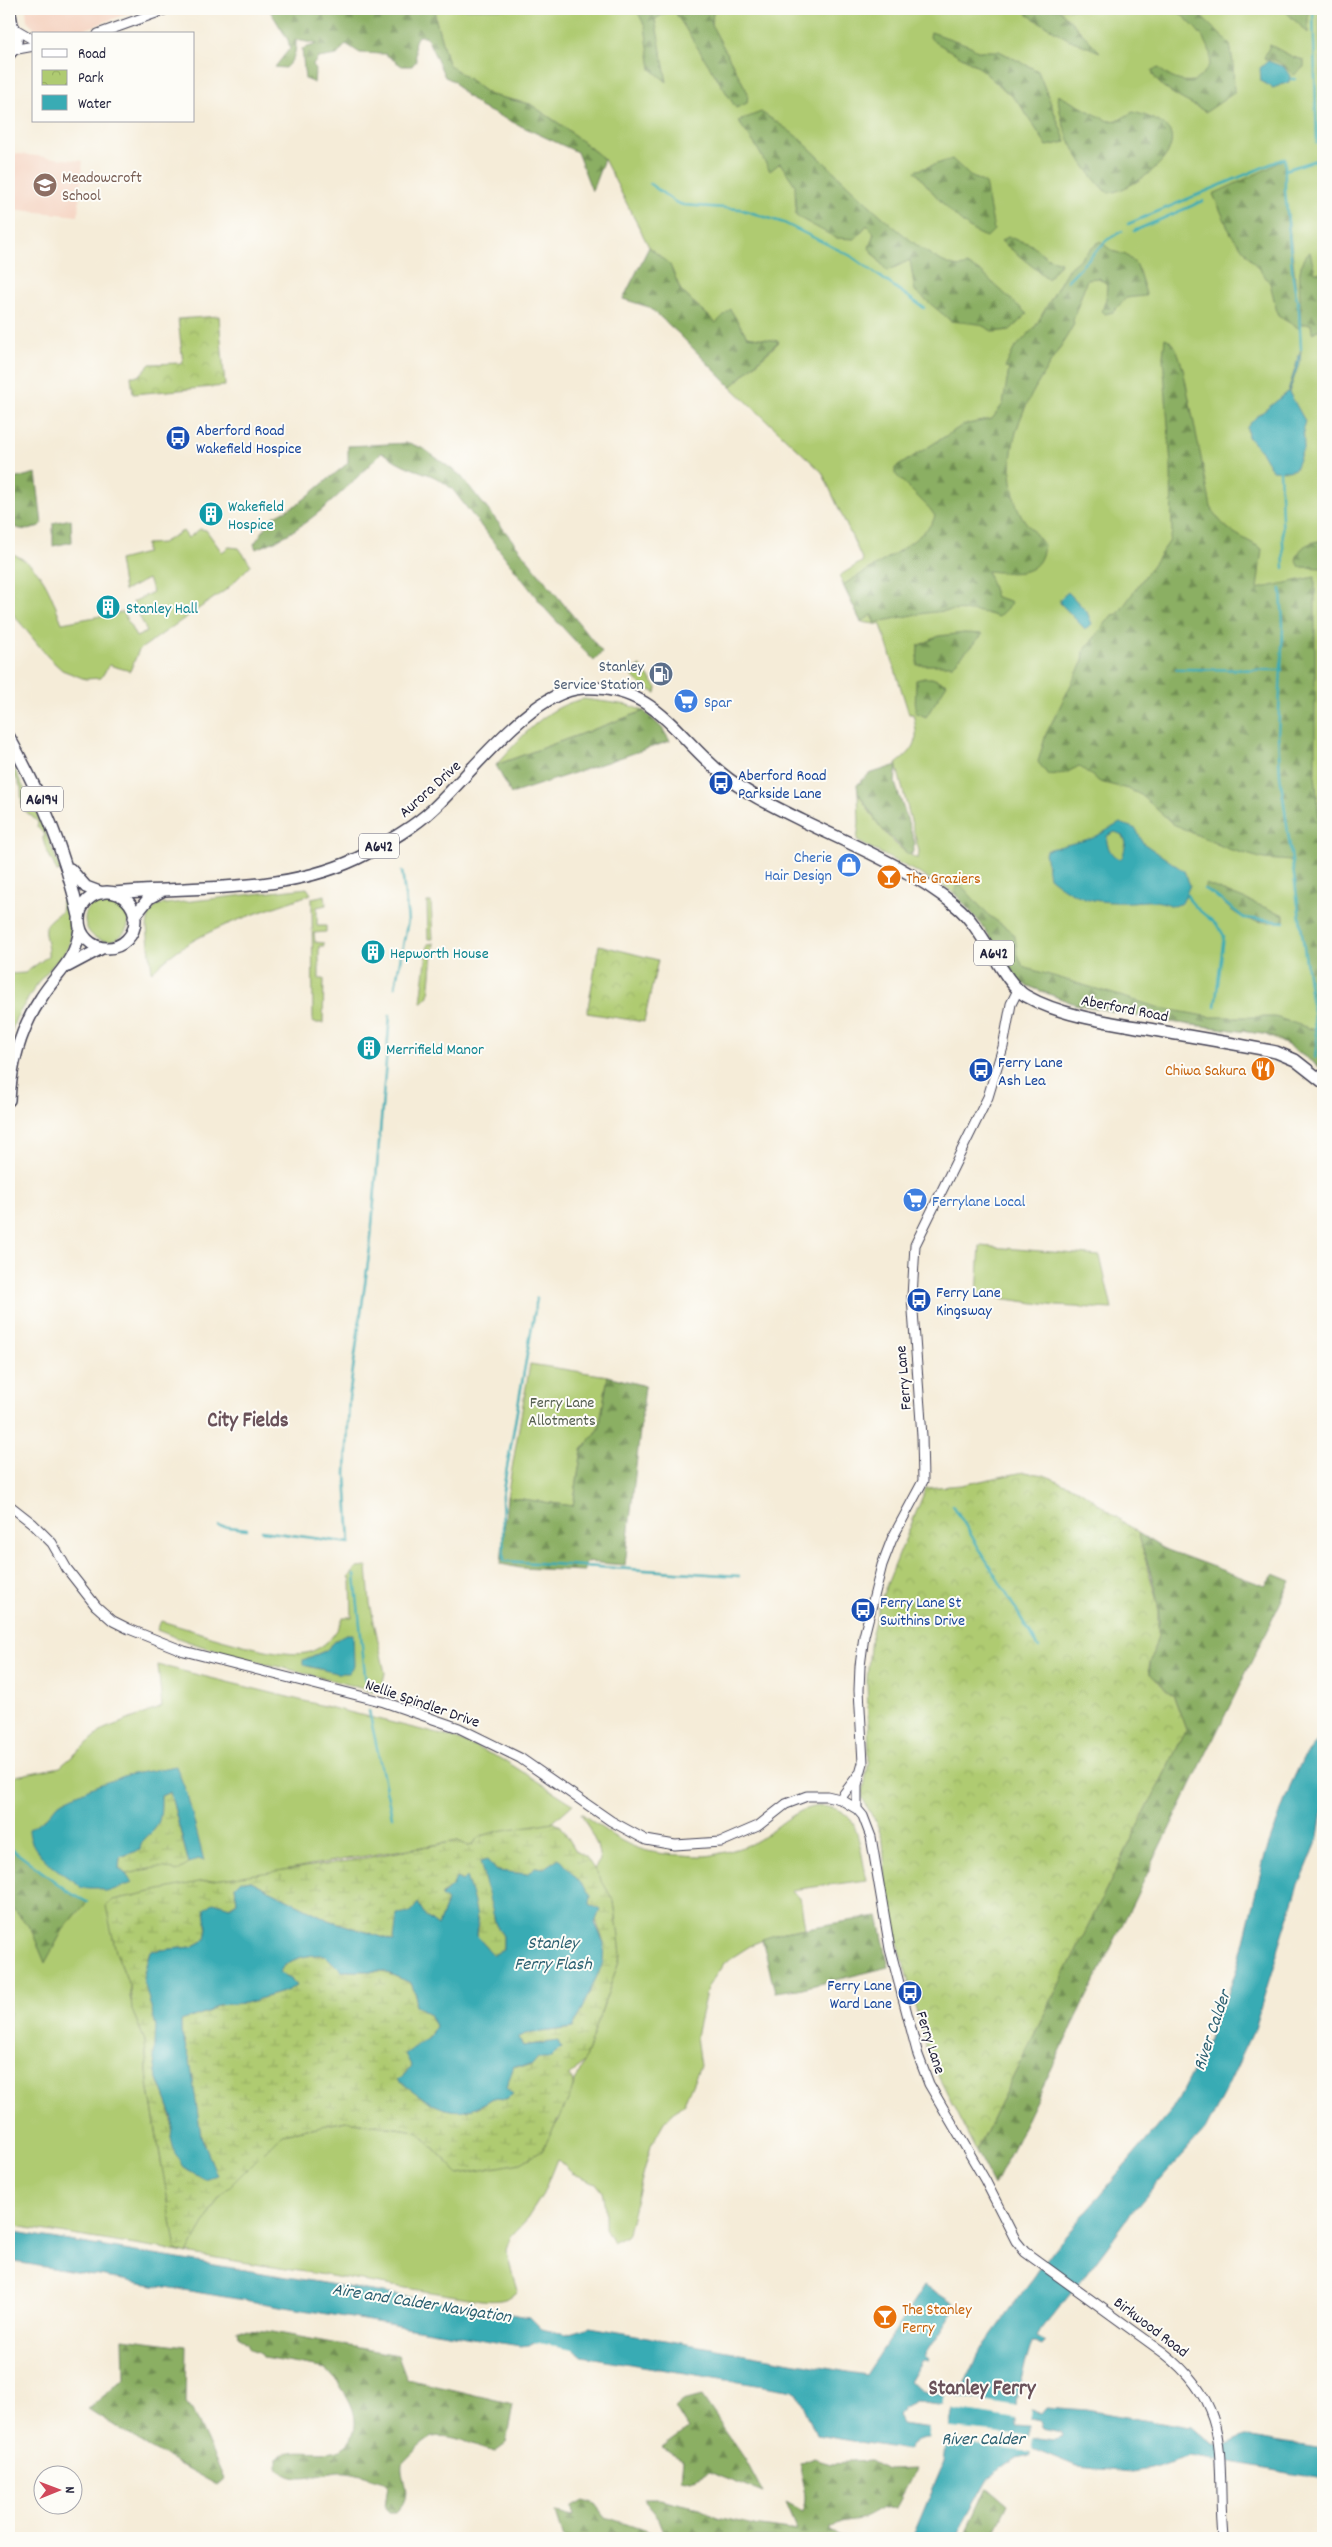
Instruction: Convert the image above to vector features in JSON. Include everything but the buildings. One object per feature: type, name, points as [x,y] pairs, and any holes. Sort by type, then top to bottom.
[{"type":"main road","points":[[9,9],[12,25],[17,37],[10,53]]},
{"type":"main road","name":"Aurora Drive","points":[[108,893],[276,883],[317,873],[364,855],[429,813],[458,786],[525,716],[545,701],[566,691],[580,688],[604,689]]},
{"type":"main road","name":"Aberford Road","points":[[604,689],[630,695],[656,708],[723,775],[766,803],[905,871],[943,896],[961,910],[978,928],[1018,990],[1028,997],[1084,1018],[1276,1052],[1295,1060],[1323,1082]]},
{"type":"main road","name":"A6194","points":[[9,737],[44,803],[67,865],[79,916],[80,929],[78,947],[66,966],[40,998],[28,1021],[12,1070],[9,1100]]},
{"type":"main road","name":"A6194","points":[[66,966],[86,954],[102,948],[112,948],[123,942],[131,933],[134,917],[129,904],[108,893],[86,887],[67,865]]},
{"type":"main road","name":"Aurora Drive","points":[[134,917],[149,898],[166,890]]},
{"type":"main road","points":[[79,916],[85,902],[92,896],[108,893]]},
{"type":"main road","points":[[80,929],[87,940],[102,948]]},
{"type":"street","points":[[104,32],[167,9]]},
{"type":"street","points":[[12,25],[32,39]]},
{"type":"street","points":[[10,53],[32,47]]},
{"type":"street","name":"Ferry Lane","points":[[857,1809],[857,1785],[863,1754],[860,1666],[870,1609],[892,1539],[923,1481],[922,1436],[912,1297],[915,1245],[988,1098],[1003,1047],[1011,1004],[1018,990]]},
{"type":"street","name":"Nellie Spindler Drive","points":[[9,1504],[52,1543],[67,1569],[96,1606],[113,1621],[184,1651],[384,1702],[459,1728],[520,1758],[611,1821],[646,1840],[675,1845],[720,1842],[758,1826],[786,1804],[798,1798],[819,1795],[844,1801]]},
{"type":"street","points":[[844,1801],[861,1772]]},
{"type":"street","name":"Ferry Lane","points":[[844,1801],[857,1809],[863,1816],[871,1836],[890,1949],[920,2062],[930,2084],[985,2180],[1016,2241],[1036,2262],[1078,2291]]},
{"type":"street","name":"Birkwood Road","points":[[1078,2291],[1183,2367],[1203,2392],[1216,2427],[1223,2538]]},
{"type":"shaded area","points":[[26,9],[140,9],[77,32],[42,32],[36,30],[27,20]]},
{"type":"shaded area","name":"Meadowcroft School","points":[[9,153],[83,161],[78,216],[9,209]]},
{"type":"green space","points":[[269,9],[436,9],[435,17],[448,64],[490,95],[530,104],[564,127],[604,159],[592,191],[577,152],[480,107],[462,92],[454,81],[445,77],[426,36],[418,36],[416,39],[414,45],[416,61],[412,66],[402,66],[385,54],[360,53],[346,44],[337,55],[318,58],[313,65],[315,71],[314,83],[305,79],[302,49],[317,44],[296,40],[295,52],[291,62],[285,68],[275,67],[290,48],[288,40]]},
{"type":"green space","points":[[436,9],[1319,9],[1323,138],[1323,1070],[1294,1048],[1264,1034],[1163,1021],[1075,1004],[1018,982],[982,925],[962,900],[947,888],[857,841],[859,823],[858,792],[876,821],[891,839],[908,854],[918,859],[919,851],[896,764],[913,748],[916,737],[915,723],[913,714],[909,714],[881,625],[861,622],[839,576],[863,561],[822,472],[731,387],[779,342],[747,336],[716,323],[681,291],[673,273],[661,257],[649,247],[604,159],[564,127],[530,104],[490,95],[448,64],[435,17]]},
{"type":"green space","points":[[636,9],[673,9],[655,19],[667,82],[651,69],[645,26]]},
{"type":"green space","points":[[673,9],[714,9],[711,24],[748,93],[747,103],[736,108]]},
{"type":"green space","points":[[1025,9],[1059,9],[1100,52],[1068,39],[1028,15]]},
{"type":"green space","points":[[1175,9],[1193,9],[1230,44],[1234,93],[1206,112],[1166,89],[1154,77],[1152,70],[1159,68],[1175,79],[1194,81],[1205,72],[1210,62],[1210,52],[1200,33]]},
{"type":"green space","points":[[1283,9],[1308,9],[1308,33]]},
{"type":"green space","points":[[931,32],[971,46],[977,51],[999,51],[1038,71],[1066,142],[1047,146],[1019,103],[976,65],[933,41],[930,37]]},
{"type":"green space","points":[[1270,45],[1293,57],[1304,60],[1304,67],[1294,75],[1278,62],[1267,60],[1264,58]]},
{"type":"green space","points":[[1058,95],[1108,121],[1119,120],[1133,112],[1159,122],[1168,128],[1170,132],[1171,142],[1168,152],[1152,171],[1129,186],[1109,193],[1095,180],[1072,146],[1063,122]]},
{"type":"green space","points":[[761,112],[796,136],[880,215],[907,237],[932,255],[952,265],[966,265],[981,272],[1027,314],[1010,330],[994,332],[979,324],[951,321],[915,291],[910,260],[887,271],[869,248],[874,233],[867,225],[855,239],[836,238],[796,216],[795,185],[780,163],[770,171],[756,146],[738,121]]},
{"type":"green space","points":[[1285,158],[1285,189],[1300,323],[1299,284],[1301,265],[1310,252],[1315,272],[1323,273],[1323,331],[1318,330],[1312,333],[1311,324],[1300,324],[1300,329],[1278,316],[1270,283],[1231,234],[1213,194],[1269,168]]},
{"type":"green space","points":[[952,159],[970,176],[985,183],[994,230],[987,237],[978,234],[958,219],[915,171]]},
{"type":"green space","points":[[1008,237],[1030,244],[1048,258],[1061,262],[1048,279],[1001,241]]},
{"type":"green space","points":[[1100,241],[1112,251],[1126,255],[1137,265],[1146,294],[1144,296],[1126,298],[1113,312],[1105,314],[1102,311],[1106,299],[1107,284],[1099,278],[1087,279],[1073,320],[1074,324],[1032,393],[1024,411],[1012,449],[1011,470],[1014,496],[1019,511],[1044,545],[1042,556],[1037,564],[1024,572],[987,571],[996,597],[1010,601],[1011,604],[998,617],[985,613],[954,611],[920,614],[875,623],[872,615],[861,622],[843,585],[909,544],[922,534],[935,516],[895,474],[895,468],[963,425],[992,419],[1003,404],[1009,369],[1005,368],[1014,349],[1035,327],[1068,269]]},
{"type":"green space","points":[[649,247],[670,265],[681,291],[716,323],[730,309],[747,336],[779,341],[731,387],[678,333],[649,307],[623,299]]},
{"type":"green space","points":[[219,316],[225,386],[133,394],[131,376],[139,376],[150,364],[183,363],[178,319]]},
{"type":"green space","points":[[1165,338],[1175,346],[1183,369],[1211,507],[1227,528],[1262,549],[1257,589],[1315,577],[1315,774],[1323,860],[1323,1059],[1318,1066],[1277,1038],[1264,1034],[1163,1021],[1075,1004],[1018,982],[982,925],[956,895],[955,890],[960,884],[987,914],[1011,931],[1015,937],[1017,952],[1023,967],[1160,1008],[1210,1017],[1275,1017],[1315,1030],[1292,861],[1264,859],[1228,849],[1173,824],[1141,795],[1128,789],[1100,782],[1079,766],[1066,773],[1048,775],[1038,762],[1046,734],[1083,661],[1084,651],[1112,615],[1118,614],[1169,542],[1172,533],[1171,466],[1163,357]]},
{"type":"green space","points":[[409,443],[424,449],[460,475],[602,652],[594,661],[547,611],[453,490],[439,479],[406,466],[388,455],[381,453],[339,495],[308,521],[274,542],[256,549],[254,544],[273,517],[298,504],[348,463],[348,446]]},
{"type":"green space","points":[[36,473],[42,524],[29,530],[9,525],[9,480]]},
{"type":"green space","points":[[71,519],[72,542],[53,546],[53,523]]},
{"type":"green space","points":[[200,529],[206,530],[222,552],[229,547],[239,548],[251,565],[227,589],[139,650],[130,671],[109,665],[101,678],[85,679],[62,670],[48,657],[9,609],[9,552],[21,558],[38,572],[49,590],[62,623],[123,612],[136,637],[147,632],[133,602],[153,592],[148,579],[124,591],[119,560],[146,553],[146,544],[162,543],[183,531],[188,538]]},
{"type":"green space","points":[[1323,540],[1323,568],[1300,567],[1296,560],[1300,551],[1309,544]]},
{"type":"green space","points":[[964,633],[983,634],[953,665],[917,665],[918,646],[939,636]]},
{"type":"green space","points":[[640,666],[657,688],[656,693],[642,686],[632,676],[634,669]]},
{"type":"green space","points":[[932,678],[947,684],[926,717],[915,712],[916,680]]},
{"type":"green space","points":[[584,699],[628,705],[644,711],[496,765],[535,724],[557,708]]},
{"type":"green space","points":[[644,711],[662,728],[670,741],[511,794],[496,765]]},
{"type":"green space","points":[[9,758],[43,826],[61,871],[57,872],[47,851],[43,837],[45,835],[37,827],[38,822],[22,808],[21,788],[13,772],[9,771]]},
{"type":"green space","points":[[897,765],[895,783],[915,843],[912,854],[908,854],[880,827],[858,792],[857,785],[869,774]]},
{"type":"green space","points":[[1206,884],[1284,915],[1284,922],[1256,921],[1240,916],[1204,889]]},
{"type":"green space","points":[[307,888],[311,894],[206,934],[168,957],[152,972],[147,927],[149,915],[157,905]]},
{"type":"green space","points":[[325,895],[326,905],[317,907],[317,926],[326,926],[326,932],[314,933],[315,942],[324,943],[324,946],[319,946],[319,979],[324,979],[323,1023],[313,1023],[312,898]]},
{"type":"green space","points":[[103,897],[111,897],[123,903],[129,919],[123,935],[111,941],[103,941],[91,935],[85,923],[85,915],[91,903]]},
{"type":"green space","points":[[67,898],[71,937],[69,947],[39,981],[16,1018],[9,1038],[9,974],[25,973],[48,956],[45,927],[61,912],[62,902]]},
{"type":"green space","points":[[427,902],[431,902],[433,939],[428,939]]},
{"type":"green space","points":[[434,943],[429,996],[421,1002],[428,944]]},
{"type":"green space","points":[[599,945],[658,960],[644,1022],[587,1013]]},
{"type":"green space","points":[[980,1246],[1100,1256],[1112,1309],[1056,1306],[977,1295]]},
{"type":"green space","name":"Ferry Lane Allotments","points":[[530,1364],[608,1376],[599,1429],[582,1450],[573,1506],[507,1497]]},
{"type":"green space","points":[[608,1376],[645,1386],[625,1565],[586,1562],[584,1571],[520,1568],[501,1564],[507,1497],[573,1506],[582,1450],[599,1429]]},
{"type":"green space","points":[[1024,1472],[1044,1475],[1080,1490],[1138,1533],[1158,1605],[1158,1635],[1149,1667],[1150,1674],[1174,1697],[1186,1730],[976,2151],[929,2058],[893,1924],[886,1886],[883,1842],[878,1827],[862,1797],[869,1760],[867,1679],[871,1636],[881,1599],[926,1488],[961,1485]]},
{"type":"green space","points":[[1138,1533],[1162,1548],[1265,1586],[1274,1574],[1291,1581],[994,2186],[976,2151],[1186,1730],[1174,1697],[1150,1674],[1150,1661],[1159,1621],[1152,1576]]},
{"type":"green space","points":[[367,1567],[370,1603],[385,1673],[382,1687],[373,1692],[210,1649],[157,1630],[161,1621],[213,1637],[276,1652],[293,1654],[313,1651],[329,1640],[338,1629],[343,1617],[352,1617],[351,1580],[349,1577],[357,1568]],"holes":[[[340,1637],[336,1673],[303,1660],[325,1651]]]},
{"type":"green space","points":[[158,1665],[454,1738],[504,1760],[573,1804],[553,1822],[478,1837],[473,1845],[468,1846],[458,1841],[310,1865],[107,1905],[116,1952],[130,1987],[130,1997],[145,2041],[148,2083],[162,2167],[219,2197],[282,2134],[346,2121],[417,2131],[459,2174],[542,2151],[547,2138],[559,2120],[584,2061],[621,1955],[614,1902],[594,1869],[600,1860],[597,1845],[581,1813],[617,1838],[640,1849],[666,1854],[709,1856],[738,1849],[753,1843],[793,1815],[812,1807],[833,1808],[847,1815],[854,1824],[867,1880],[791,1890],[800,1897],[805,1928],[784,1932],[753,1944],[725,1962],[707,1988],[696,2036],[700,2066],[684,2103],[664,2122],[651,2145],[627,2236],[613,2243],[605,2229],[605,2209],[602,2191],[596,2183],[572,2173],[557,2159],[543,2194],[527,2219],[511,2236],[506,2250],[517,2291],[505,2299],[481,2300],[9,2225],[9,1783],[16,1776],[60,1767],[104,1729],[162,1707]]},
{"type":"green space","points":[[170,1792],[189,1864],[176,1872],[165,1868],[152,1868],[126,1874],[119,1870],[120,1857],[137,1851],[145,1837],[154,1830],[161,1796]]},
{"type":"green space","points":[[553,1822],[561,1826],[576,1851],[586,1857],[614,1902],[619,1937],[621,1955],[584,2061],[570,2076],[574,2081],[571,2094],[542,2151],[521,2163],[459,2174],[417,2131],[346,2121],[282,2134],[219,2197],[187,2254],[176,2250],[148,2083],[145,2041],[132,2010],[130,1987],[116,1952],[106,1906],[113,1900],[199,1882],[348,1861],[458,1841],[468,1846],[473,1845],[478,1837],[498,1831]],"holes":[[[487,1860],[497,1871],[527,1874],[535,1867],[544,1868],[590,1904],[604,1943],[573,2028],[525,2034],[518,2038],[523,2046],[548,2042],[531,2066],[514,2066],[506,2087],[513,2094],[506,2099],[493,2098],[477,2108],[398,2080],[412,2067],[416,2047],[429,2038],[435,2026],[429,2014],[415,2005],[416,1995],[411,1983],[383,1971],[341,1971],[325,1955],[312,1955],[293,1960],[279,1973],[291,1978],[286,1991],[245,2003],[217,2005],[210,2011],[181,2021],[181,2033],[185,2043],[201,2136],[206,2145],[171,2138],[172,2120],[155,2065],[157,2031],[146,1979],[147,1961],[150,1951],[192,1947],[205,1940],[206,1920],[237,1902],[235,1886],[251,1881],[329,1920],[394,1941],[426,1917],[438,1926],[447,1901],[441,1895],[453,1885],[462,1881],[479,1924],[477,1936],[493,1955],[503,1950],[503,1936],[496,1925]]]},
{"type":"green space","points":[[9,1847],[69,1892],[87,1902],[63,1930],[45,1963],[31,1929],[9,1904]]},
{"type":"green space","points":[[878,1916],[889,1967],[798,1989],[775,1992],[762,1939],[784,1932]]},
{"type":"green space","points":[[238,2330],[267,2331],[398,2355],[407,2379],[513,2404],[506,2444],[494,2453],[454,2438],[437,2436],[431,2438],[423,2443],[402,2464],[406,2494],[402,2506],[396,2512],[389,2512],[385,2508],[388,2484],[384,2482],[346,2472],[301,2478],[285,2474],[278,2468],[278,2458],[286,2453],[297,2451],[333,2451],[343,2447],[351,2440],[355,2426],[353,2410],[346,2395],[326,2369],[263,2358],[258,2352],[250,2349],[247,2343],[239,2337]]},
{"type":"green space","points":[[123,2338],[186,2346],[185,2404],[193,2410],[224,2479],[217,2485],[148,2447],[88,2409],[124,2379]]},
{"type":"green space","points":[[702,2396],[745,2459],[763,2493],[709,2472],[691,2480],[681,2478],[683,2459],[662,2448],[688,2429],[675,2408],[683,2401]]},
{"type":"green space","points":[[814,2458],[831,2463],[870,2461],[886,2470],[916,2469],[896,2507],[882,2509],[860,2519],[839,2523],[829,2530],[844,2538],[667,2538],[659,2518],[643,2499],[660,2499],[699,2508],[717,2517],[754,2525],[797,2531],[785,2503],[802,2512],[805,2494],[801,2478],[801,2464]]},
{"type":"green space","points":[[987,2487],[1008,2505],[992,2538],[964,2538]]},
{"type":"green space","points":[[583,2500],[596,2504],[606,2517],[667,2538],[564,2538],[556,2513],[573,2516],[572,2506]]},
{"type":"water","points":[[1268,61],[1284,67],[1290,76],[1289,82],[1273,88],[1261,81],[1260,68]]},
{"type":"water","points":[[1301,349],[1300,361],[1289,392],[1305,421],[1303,428],[1304,447],[1295,469],[1288,471],[1272,470],[1262,453],[1248,437],[1247,427],[1255,418],[1288,392]]},
{"type":"water","points":[[1068,592],[1087,612],[1092,624],[1085,629],[1060,603],[1060,599]]},
{"type":"water","points":[[1120,823],[1136,829],[1143,843],[1184,871],[1190,885],[1182,903],[1173,906],[1152,901],[1097,901],[1068,891],[1049,877],[1045,853],[1047,850],[1093,838]],"holes":[[[1115,832],[1123,835],[1126,843],[1123,856],[1120,859],[1114,856],[1110,850],[1107,836]]]},
{"type":"water","points":[[346,1634],[353,1634],[354,1665],[348,1673],[336,1673],[303,1665],[303,1660],[325,1651]]},
{"type":"water","name":"River Calder","points":[[1323,1735],[1323,1811],[1319,1837],[1296,1893],[1253,2032],[1205,2130],[1134,2210],[1085,2276],[1041,2330],[1037,2337],[1046,2342],[1042,2346],[1032,2342],[1017,2392],[1016,2408],[1041,2413],[1046,2407],[1086,2410],[1190,2428],[1191,2426],[1212,2444],[1225,2445],[1245,2436],[1323,2449],[1323,2479],[1190,2456],[1150,2469],[1133,2472],[1076,2467],[1030,2448],[1030,2455],[1016,2458],[988,2478],[955,2538],[912,2538],[944,2462],[947,2439],[920,2439],[915,2441],[908,2450],[816,2435],[799,2395],[793,2391],[582,2356],[568,2343],[554,2340],[540,2339],[529,2345],[520,2346],[9,2261],[9,2231],[529,2317],[541,2329],[566,2334],[590,2327],[866,2375],[925,2285],[957,2306],[925,2356],[929,2359],[928,2361],[922,2360],[909,2382],[923,2391],[956,2398],[984,2345],[1051,2253],[1173,2109],[1205,2046],[1218,2011],[1224,2004],[1238,1965],[1265,1855],[1290,1786],[1303,1758]],"holes":[[[916,2402],[953,2407],[949,2430],[901,2424],[897,2416],[904,2408]],[[1016,2417],[1041,2421],[1043,2428],[1061,2432],[1062,2435],[1056,2440],[1030,2437],[1030,2427],[1016,2426]]]},
{"type":"water","points":[[176,1766],[187,1794],[204,1861],[198,1859],[189,1864],[170,1792],[161,1796],[158,1823],[143,1841],[140,1850],[120,1857],[119,1869],[126,1874],[132,1883],[130,1884],[107,1892],[98,1888],[81,1888],[40,1855],[32,1843],[29,1829],[47,1817],[59,1803],[90,1788],[127,1775]]},
{"type":"water","name":"Stanley Ferry Flash","points":[[559,1858],[591,1895],[590,1904],[600,1910],[595,1923],[604,1943],[603,1963],[573,2028],[525,2034],[518,2038],[523,2046],[558,2041],[561,2048],[551,2058],[538,2058],[531,2066],[514,2066],[506,2087],[513,2094],[506,2099],[493,2098],[479,2106],[466,2110],[443,2108],[421,2097],[398,2080],[412,2067],[405,2054],[429,2038],[435,2026],[429,2014],[415,2005],[416,1995],[411,1983],[383,1971],[341,1971],[325,1955],[306,1956],[293,1960],[282,1968],[279,1973],[291,1978],[296,1986],[286,1991],[245,2003],[217,2005],[210,2011],[181,2021],[181,2033],[190,2060],[201,2136],[217,2175],[205,2179],[183,2167],[175,2154],[171,2138],[173,2118],[156,2073],[154,2059],[156,2026],[143,1978],[150,1951],[192,1947],[205,1940],[207,1928],[205,1909],[214,1902],[230,1907],[237,1902],[235,1886],[241,1880],[251,1881],[329,1920],[394,1941],[397,1914],[411,1912],[418,1903],[426,1917],[438,1926],[447,1901],[441,1896],[453,1885],[456,1878],[462,1881],[466,1877],[476,1914],[477,1936],[493,1955],[503,1950],[503,1936],[496,1925],[480,1862],[487,1860],[497,1871],[527,1874],[535,1867],[544,1868]]},
{"type":"pier","points":[[944,2395],[1031,2409],[1029,2422],[942,2408]]},
{"type":"pier","points":[[930,2426],[1034,2436],[1032,2452],[928,2440]]},
{"type":"waterway","points":[[1313,9],[1317,143]]},
{"type":"waterway","points":[[1285,170],[1319,159],[1323,149]]},
{"type":"waterway","points":[[1128,224],[1285,158],[1285,189],[1293,278],[1299,310],[1301,349]]},
{"type":"waterway","points":[[650,184],[675,202],[683,205],[740,209],[784,223],[851,256],[924,308]]},
{"type":"waterway","points":[[1134,231],[1203,201]]},
{"type":"waterway","points":[[1067,281],[1107,240],[1122,231]]},
{"type":"waterway","points":[[1280,470],[1284,568]]},
{"type":"waterway","points":[[1281,589],[1283,625],[1278,734],[1280,775],[1317,1041],[1315,1058]]},
{"type":"waterway","points":[[1176,669],[1282,670]]},
{"type":"waterway","points":[[395,987],[408,920],[402,871]]},
{"type":"waterway","points":[[1204,889],[1244,918],[1284,922]]},
{"type":"waterway","points":[[1187,895],[1224,936],[1215,1007]]},
{"type":"waterway","points":[[262,1531],[350,1543],[346,1474],[349,1398],[370,1248],[390,1015]]},
{"type":"waterway","points":[[537,1298],[502,1496],[504,1561],[739,1576]]},
{"type":"waterway","points":[[953,1505],[1039,1648]]},
{"type":"waterway","points":[[219,1526],[247,1529]]},
{"type":"waterway","points":[[355,1575],[366,1685]]},
{"type":"waterway","points":[[369,1711],[392,1817]]},
{"type":"waterway","points":[[9,1847],[69,1892],[87,1902]]},
{"type":"waterway","name":"Aire and Calder Navigation","points":[[534,2337],[579,2345]]},
{"type":"place","name":"Meadowcroft School","points":[[45,185]]},
{"type":"place","name":"Aberford Road Wakefield Hospice","points":[[178,438]]},
{"type":"place","name":"Wakefield Hospice","points":[[211,514]]},
{"type":"place","name":"Stanley Hall","points":[[108,607]]},
{"type":"place","name":"Stanley Service Station","points":[[661,674]]},
{"type":"place","name":"Spar","points":[[686,701]]},
{"type":"place","name":"Aberford Road Parkside Lane","points":[[721,783]]},
{"type":"place","name":"Cherie Hair Design","points":[[849,865]]},
{"type":"place","name":"The Graziers","points":[[889,877]]},
{"type":"place","name":"Hepworth House","points":[[373,952]]},
{"type":"place","name":"Merrifield Manor","points":[[369,1048]]},
{"type":"place","name":"Chiwa Sakura","points":[[1263,1069]]},
{"type":"place","name":"Ferry Lane Ash Lea","points":[[981,1070]]},
{"type":"place","name":"Ferrylane Local","points":[[915,1200]]},
{"type":"place","name":"Ferry Lane Kingsway","points":[[919,1300]]},
{"type":"place","name":"Ferry Lane St Swithins Drive","points":[[863,1610]]},
{"type":"place","name":"Ferry Lane Ward Lane","points":[[910,1993]]},
{"type":"place","name":"The Stanley Ferry","points":[[885,2317]]},
{"type":"district","name":"City Fields","points":[[248,1419]]},
{"type":"district","name":"Stanley Ferry","points":[[982,2387]]}]
